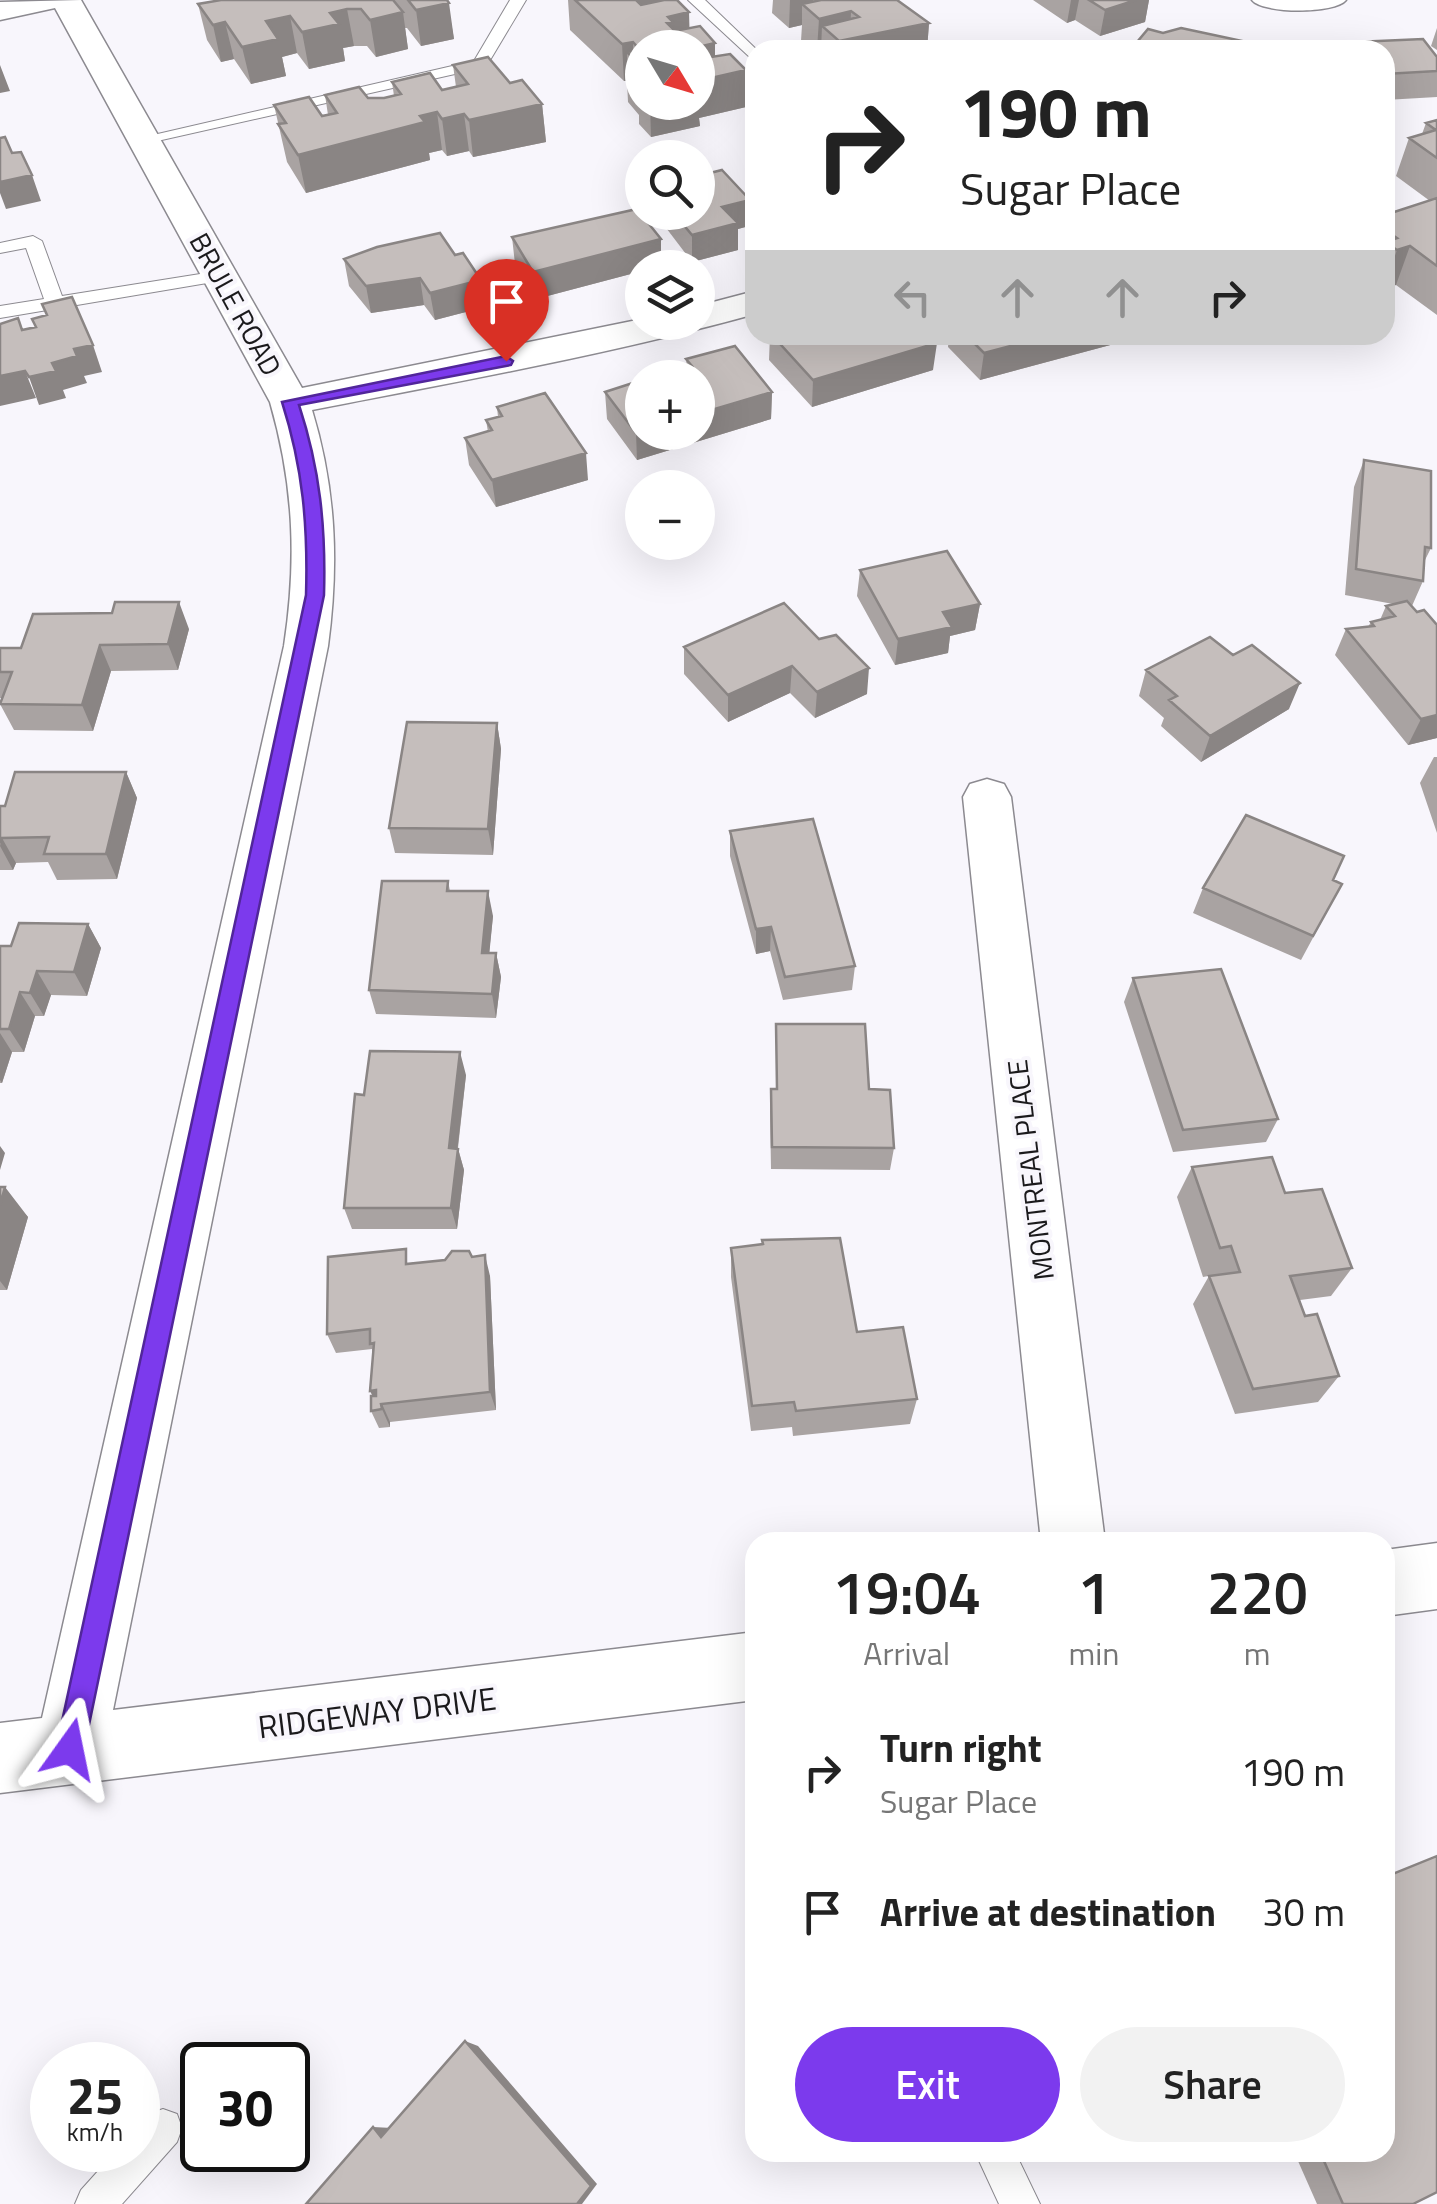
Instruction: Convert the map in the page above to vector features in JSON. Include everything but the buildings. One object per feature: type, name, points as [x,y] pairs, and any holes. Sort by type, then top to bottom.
[{"type":"street","points":[[0,10],[52,0]]},
{"type":"street","name":"BRULE ROAD","points":[[66,0],[290,402],[308,459],[317,524],[309,629],[70,1749]]},
{"type":"street","points":[[1267,0],[1331,0]]},
{"type":"street","points":[[715,313],[745,305]]},
{"type":"street","points":[[290,402],[625,335]]},
{"type":"street","name":"MONTREAL PLACE","points":[[987,797],[1072,1532]]},
{"type":"street","points":[[1395,1582],[1437,1576]]},
{"type":"street","name":"RIDGEWAY DRIVE","points":[[0,1758],[745,1667]]},
{"type":"lane","points":[[144,139],[480,64],[518,0]]},
{"type":"lane","points":[[696,0],[745,47]]},
{"type":"lane","points":[[0,248],[33,241],[54,300]]},
{"type":"lane","points":[[0,312],[54,300],[220,276]]},
{"type":"lane","points":[[95,2204],[163,2128]]},
{"type":"lane","points":[[999,2162],[1020,2204]]},
{"type":"route","points":[[70,1749],[315,595],[317,524],[308,459],[290,402],[506,361]]}]
